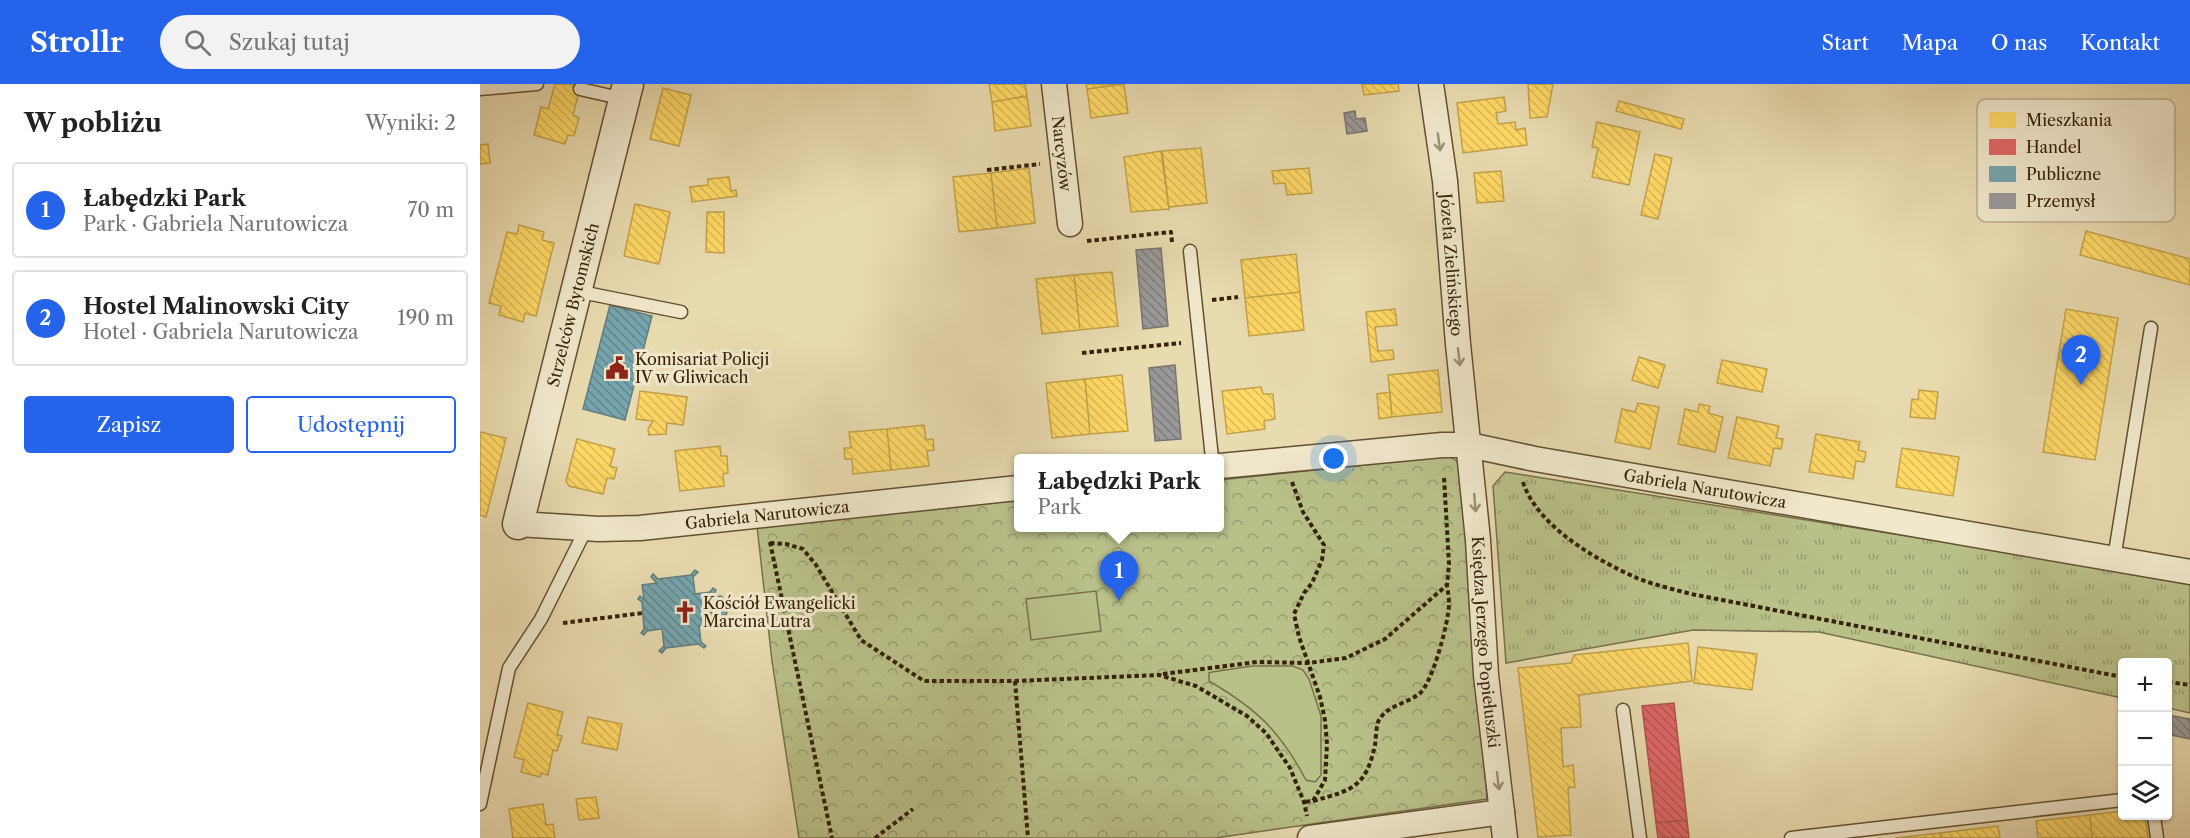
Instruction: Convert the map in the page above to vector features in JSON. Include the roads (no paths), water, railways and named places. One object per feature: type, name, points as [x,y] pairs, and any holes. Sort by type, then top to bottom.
[{"type":"street","name":"Narcyzów","points":[[1054,84],[1070,224]]},
{"type":"street","name":"Józefa Zielińskiego","points":[[1431,84],[1445,181],[1458,344],[1469,445]]},
{"type":"street","name":"Strzelców Bytomskich","points":[[518,524],[626,91]]},
{"type":"street","name":"Gabriela Narutowicza","points":[[1224,466],[1442,445],[1469,445],[1535,459],[2190,573]]},
{"type":"street","name":"Księdza Jerzego Popiełuszki","points":[[1469,445],[1478,540],[1486,675],[1505,838]]},
{"type":"street","name":"Gabriela Narutowicza","points":[[518,524],[586,529],[640,528],[1014,488]]},
{"type":"street","points":[[1311,838],[1347,836],[1502,812]]},
{"type":"lane","points":[[480,89],[537,84]]},
{"type":"lane","points":[[580,89],[626,91]]},
{"type":"lane","points":[[1190,251],[1211,454]]},
{"type":"lane","points":[[576,291],[681,312]]},
{"type":"lane","points":[[2114,560],[2151,328]]},
{"type":"lane","points":[[480,804],[509,668],[541,619],[586,529]]},
{"type":"lane","points":[[1623,710],[1640,838]]},
{"type":"lane","points":[[1791,838],[2118,800]]},
{"type":"lane","points":[[2155,820],[2157,838]]},
{"type":"place","name":"Komisariat Policji IV w Gliwicach","points":[[617,368]]},
{"type":"place","name":"Hostel Malinowski City","points":[[2081,385]]},
{"type":"place","name":"Łabędzki Park","points":[[1119,601]]},
{"type":"place","name":"Kościół Ewangelicki Marcina Lutra","points":[[685,612]]}]
